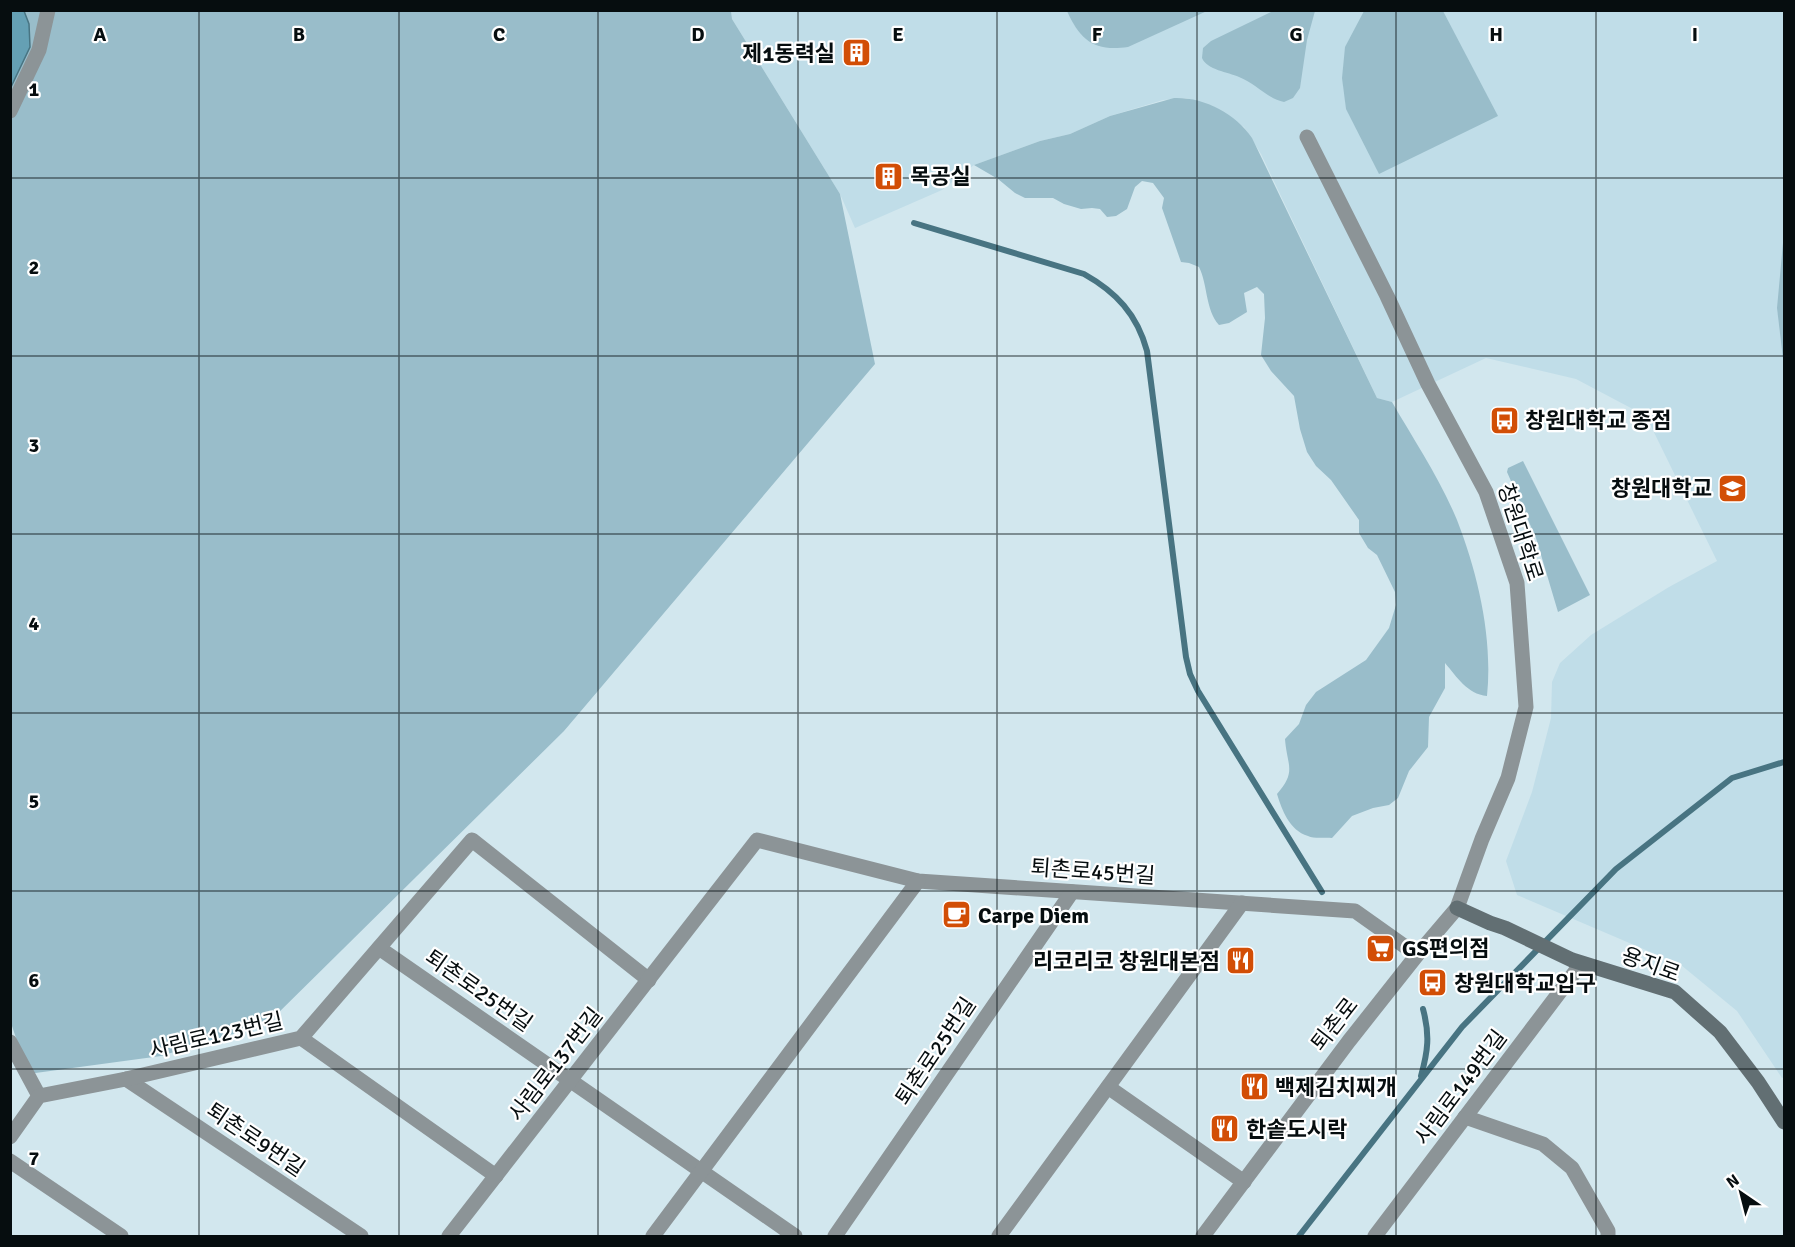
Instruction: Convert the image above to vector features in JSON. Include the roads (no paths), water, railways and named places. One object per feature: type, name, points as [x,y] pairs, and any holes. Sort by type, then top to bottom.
[{"type":"main road","name":"용지로","points":[[1457,908],[1576,962],[1675,992],[1720,1032],[1785,1122]]},
{"type":"street","points":[[10,111],[39,50],[48,10]]},
{"type":"street","name":"창원대학로","points":[[1307,137],[1387,296],[1428,384],[1486,492],[1517,583],[1526,707],[1508,778],[1482,839],[1457,908],[1417,955]]},
{"type":"street","name":"사림로123번길","points":[[39,1096],[126,1079],[302,1038],[472,840],[649,980]]},
{"type":"street","name":"사림로137번길","points":[[449,1236],[757,840]]},
{"type":"street","name":"퇴촌로45번길","points":[[757,840],[918,881],[1354,911],[1417,955]]},
{"type":"street","points":[[653,1236],[918,881]]},
{"type":"street","name":"퇴촌로25번길","points":[[835,1236],[1072,892]]},
{"type":"street","points":[[999,1236],[1242,903]]},
{"type":"street","name":"퇴촌로25번길","points":[[379,948],[795,1236]]},
{"type":"street","name":"퇴촌로","points":[[1203,1236],[1349,1041],[1417,955]]},
{"type":"street","name":"사림로149번길","points":[[1375,1236],[1465,1117],[1576,962]]},
{"type":"street","points":[[302,1038],[496,1176]]},
{"type":"street","points":[[10,1042],[39,1096],[10,1137]]},
{"type":"street","name":"퇴촌로9번길","points":[[126,1079],[361,1236]]},
{"type":"street","points":[[1108,1087],[1244,1182]]},
{"type":"street","points":[[1465,1117],[1544,1144],[1572,1168],[1608,1231],[1608,1236]]},
{"type":"street","points":[[10,1161],[121,1236]]},
{"type":"waterway","points":[[914,223],[1084,274],[1106,288],[1131,315],[1147,351],[1190,674],[1198,691],[1322,892]]},
{"type":"waterway","points":[[1299,1236],[1462,1027],[1616,869],[1732,778],[1784,762]]},
{"type":"waterway","points":[[1421,1076],[1427,1043],[1427,1027],[1423,1009]]},
{"type":"place","name":"제1동력실","points":[[856,53]]},
{"type":"place","name":"목공실","points":[[889,176]]},
{"type":"place","name":"창원대학교 종점","points":[[1504,420]]},
{"type":"place","name":"창원대학교","points":[[1733,488]]},
{"type":"place","name":"Carpe Diem","points":[[957,915]]},
{"type":"place","name":"GS편의점","points":[[1381,948]]},
{"type":"place","name":"리코리코 창원대본점","points":[[1241,961]]},
{"type":"place","name":"창원대학교입구","points":[[1433,983]]},
{"type":"place","name":"백제김치찌개","points":[[1254,1087]]},
{"type":"place","name":"한솥도시락","points":[[1225,1129]]}]
